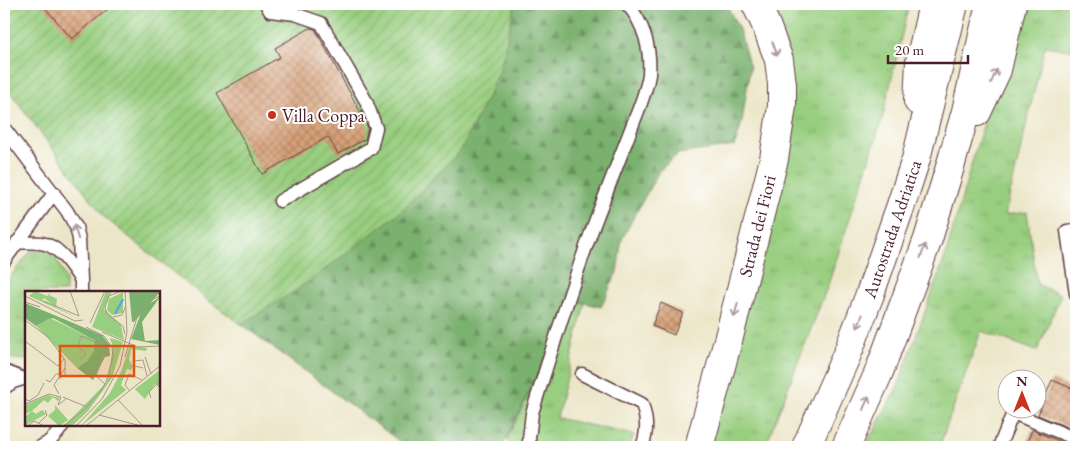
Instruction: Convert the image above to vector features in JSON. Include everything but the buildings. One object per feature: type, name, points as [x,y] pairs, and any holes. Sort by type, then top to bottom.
[{"type":"main road","name":"Strada dei Fiori","points":[[699,447],[730,334],[774,159],[782,106],[782,84],[778,60],[766,25],[756,4]]},
{"type":"main road","points":[[916,160],[920,60],[933,4]]},
{"type":"main road","name":"Autostrada Adriatica","points":[[806,447],[848,352],[889,241],[916,160],[954,4]]},
{"type":"main road","name":"Autostrada Adriatica","points":[[846,447],[879,372],[928,239],[966,111],[990,4]]},
{"type":"main road","points":[[950,167],[997,70],[1012,4]]},
{"type":"lane","points":[[266,4],[270,12],[295,14],[321,22],[366,101],[376,128],[371,148],[280,200]]},
{"type":"lane","points":[[530,447],[532,413],[590,238],[640,105],[648,76],[649,59],[646,39],[641,24],[627,4]]},
{"type":"lane","points":[[4,128],[67,211],[76,228],[79,239],[81,286]]},
{"type":"lane","points":[[4,261],[54,193]]},
{"type":"lane","points":[[1076,230],[1067,231],[1076,294]]},
{"type":"lane","points":[[17,242],[42,243],[56,248],[65,258],[81,286]]},
{"type":"lane","points":[[4,371],[25,378]]},
{"type":"lane","points":[[582,374],[642,404],[646,418],[646,437],[642,447]]},
{"type":"lane","points":[[4,388],[13,382],[25,378]]},
{"type":"lane","points":[[999,447],[1014,412],[1076,439]]},
{"type":"lane","points":[[40,447],[52,440],[62,426]]},
{"type":"green space","points":[[4,4],[515,4],[499,73],[461,150],[400,212],[303,286],[241,324],[209,301],[104,217],[4,84]]},
{"type":"green space","points":[[515,4],[726,4],[739,29],[750,68],[742,122],[735,146],[678,154],[659,171],[622,239],[617,272],[601,307],[574,300],[502,447],[407,447],[241,324],[303,286],[400,212],[461,150],[499,73]]},
{"type":"green space","points":[[767,4],[909,4],[882,120],[828,285],[765,447],[703,447],[789,109]]},
{"type":"green space","points":[[1017,4],[1076,4],[1076,51],[1045,46],[1005,215],[1027,212],[1037,284],[1061,295],[1037,351],[981,331],[939,447],[865,447],[897,388],[945,257],[998,78]]},
{"type":"green space","points":[[44,250],[57,260],[66,280],[66,291],[25,291],[25,360],[4,358],[4,285],[30,252]]},
{"type":"green space","points":[[574,300],[585,303],[557,418],[634,435],[629,447],[510,447],[507,439]]},
{"type":"place","name":"Villa Coppa","points":[[272,115]]}]
